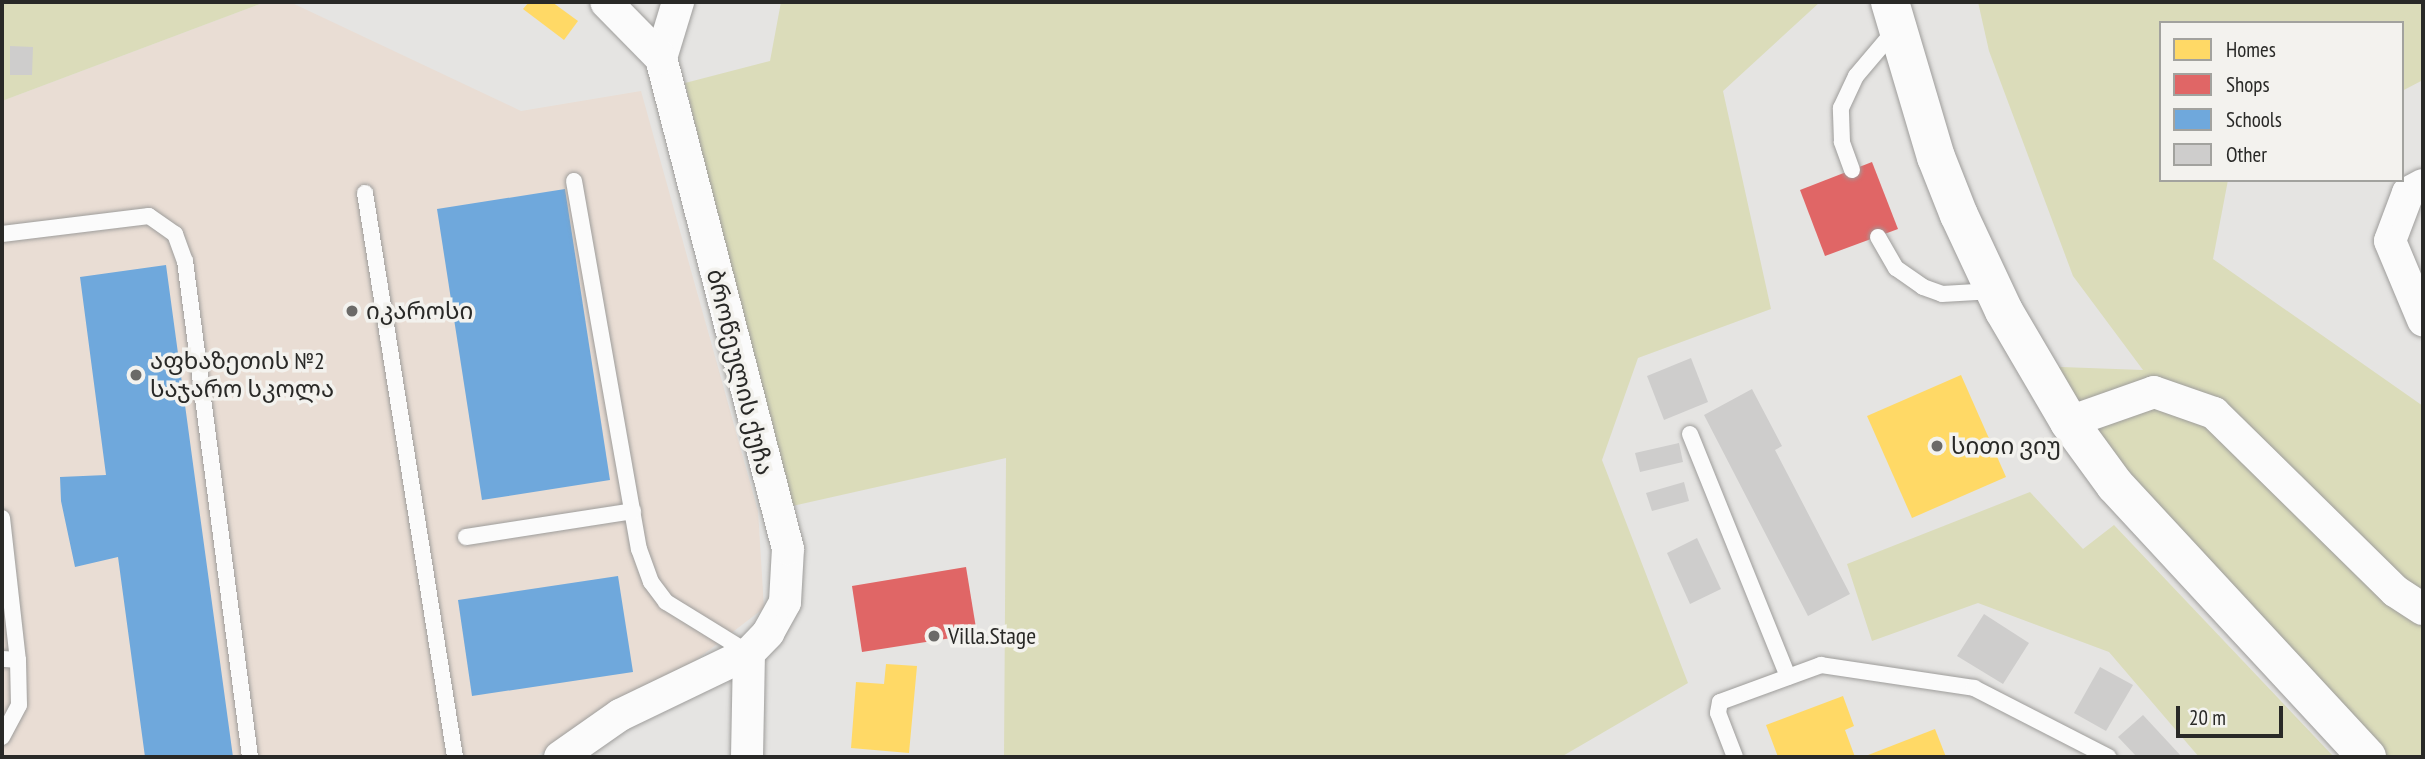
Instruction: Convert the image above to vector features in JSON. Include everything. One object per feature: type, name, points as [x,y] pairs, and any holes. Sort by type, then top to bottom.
[{"type":"main road","points":[[1893,15],[1936,157],[1994,291],[2069,422],[2115,485],[2367,757]]},
{"type":"street","name":"ბროწეულის ქუჩა","points":[[606,2],[661,58],[788,549],[785,602],[768,633],[749,653]]},
{"type":"street","points":[[661,58],[678,2]]},
{"type":"street","points":[[2423,185],[2408,193],[2390,241],[2423,320]]},
{"type":"street","points":[[2069,422],[2154,392],[2214,413],[2395,591],[2423,609]]},
{"type":"street","points":[[561,757],[620,715],[749,653],[747,757]]},
{"type":"lane","points":[[1852,170],[1842,142],[1841,108],[1856,76],[1893,15]]},
{"type":"lane","points":[[574,181],[633,511],[651,582],[666,602],[749,653]]},
{"type":"lane","points":[[365,193],[455,757]]},
{"type":"lane","points":[[2,234],[149,216],[175,234],[185,261],[250,757]]},
{"type":"lane","points":[[1878,237],[1896,268],[1923,287],[1942,294],[1994,291]]},
{"type":"lane","points":[[1690,435],[1788,677]]},
{"type":"lane","points":[[466,537],[633,511]]},
{"type":"lane","points":[[2,518],[19,660],[19,705],[2,737]]},
{"type":"lane","points":[[2,659],[19,660]]},
{"type":"lane","points":[[1735,757],[1718,713],[1720,702],[1821,666],[1974,688],[2108,757]]},
{"type":"shaded area","name":"იკაროსი","points":[[265,2],[290,2],[521,111],[641,91],[758,511],[764,608],[674,677],[534,757],[2,757],[2,101]]},
{"type":"green space","points":[[2,2],[265,2],[2,101]]},
{"type":"green space","points":[[781,2],[1820,2],[1723,91],[1771,309],[1638,358],[1602,460],[1688,683],[1561,757],[1004,757],[1006,458],[788,507],[685,83],[770,61]]},
{"type":"green space","points":[[1978,2],[2423,2],[2423,80],[2404,90],[2404,21],[2159,21],[2159,182],[2228,182],[2213,259],[2423,406],[2423,757],[2367,757],[2034,366],[2143,370],[2073,276],[1989,51]]},
{"type":"green space","points":[[2030,492],[2083,549],[2114,525],[2334,757],[2199,757],[2109,652],[1978,603],[1872,641],[1847,564]]},
{"type":"building: Homes","points":[[529,2],[552,2],[578,21],[564,40],[523,9]]},
{"type":"building: Homes","name":"სითი ვიუ","points":[[1961,375],[2006,477],[1912,518],[1867,416]]},
{"type":"building: Homes","points":[[886,664],[917,666],[909,753],[851,748],[856,682],[884,684]]},
{"type":"building: Homes","points":[[1843,696],[1854,726],[1845,730],[1855,757],[1778,757],[1766,725]]},
{"type":"building: Homes","points":[[1935,729],[1946,757],[1863,757]]},
{"type":"building: Shops","points":[[1872,162],[1898,229],[1825,256],[1800,190]]},
{"type":"building: Shops","points":[[966,567],[977,634],[862,652],[852,586]]},
{"type":"building: Schools","points":[[565,189],[610,480],[482,500],[437,209]]},
{"type":"building: Schools","points":[[166,265],[233,757],[145,757],[118,557],[75,567],[61,501],[60,477],[106,475],[80,277]]},
{"type":"building: Schools","points":[[618,576],[633,672],[472,696],[458,600]]},
{"type":"building: Other","points":[[10,46],[33,47],[32,75],[10,75]]},
{"type":"building: Other","points":[[1691,358],[1708,402],[1664,420],[1647,376]]},
{"type":"building: Other","points":[[1752,389],[1782,446],[1775,450],[1850,594],[1808,616],[1704,415]]},
{"type":"building: Other","points":[[1679,443],[1683,462],[1640,472],[1635,453]]},
{"type":"building: Other","points":[[1684,482],[1689,501],[1652,511],[1646,493]]},
{"type":"building: Other","points":[[1697,538],[1721,589],[1690,604],[1667,553]]},
{"type":"building: Other","points":[[1984,614],[2029,643],[2003,684],[1957,656]]},
{"type":"building: Other","points":[[2100,667],[2133,685],[2106,731],[2074,713]]},
{"type":"building: Other","points":[[2143,715],[2182,757],[2137,757],[2118,737]]},
{"type":"place","name":"იკაროსი","points":[[352,311]]},
{"type":"place","name":"აფხაზეთის №2 საჯარო სკოლა","points":[[136,375]]},
{"type":"place","name":"სითი ვიუ","points":[[1937,446]]},
{"type":"place","name":"Villa.Stage","points":[[934,636]]}]
